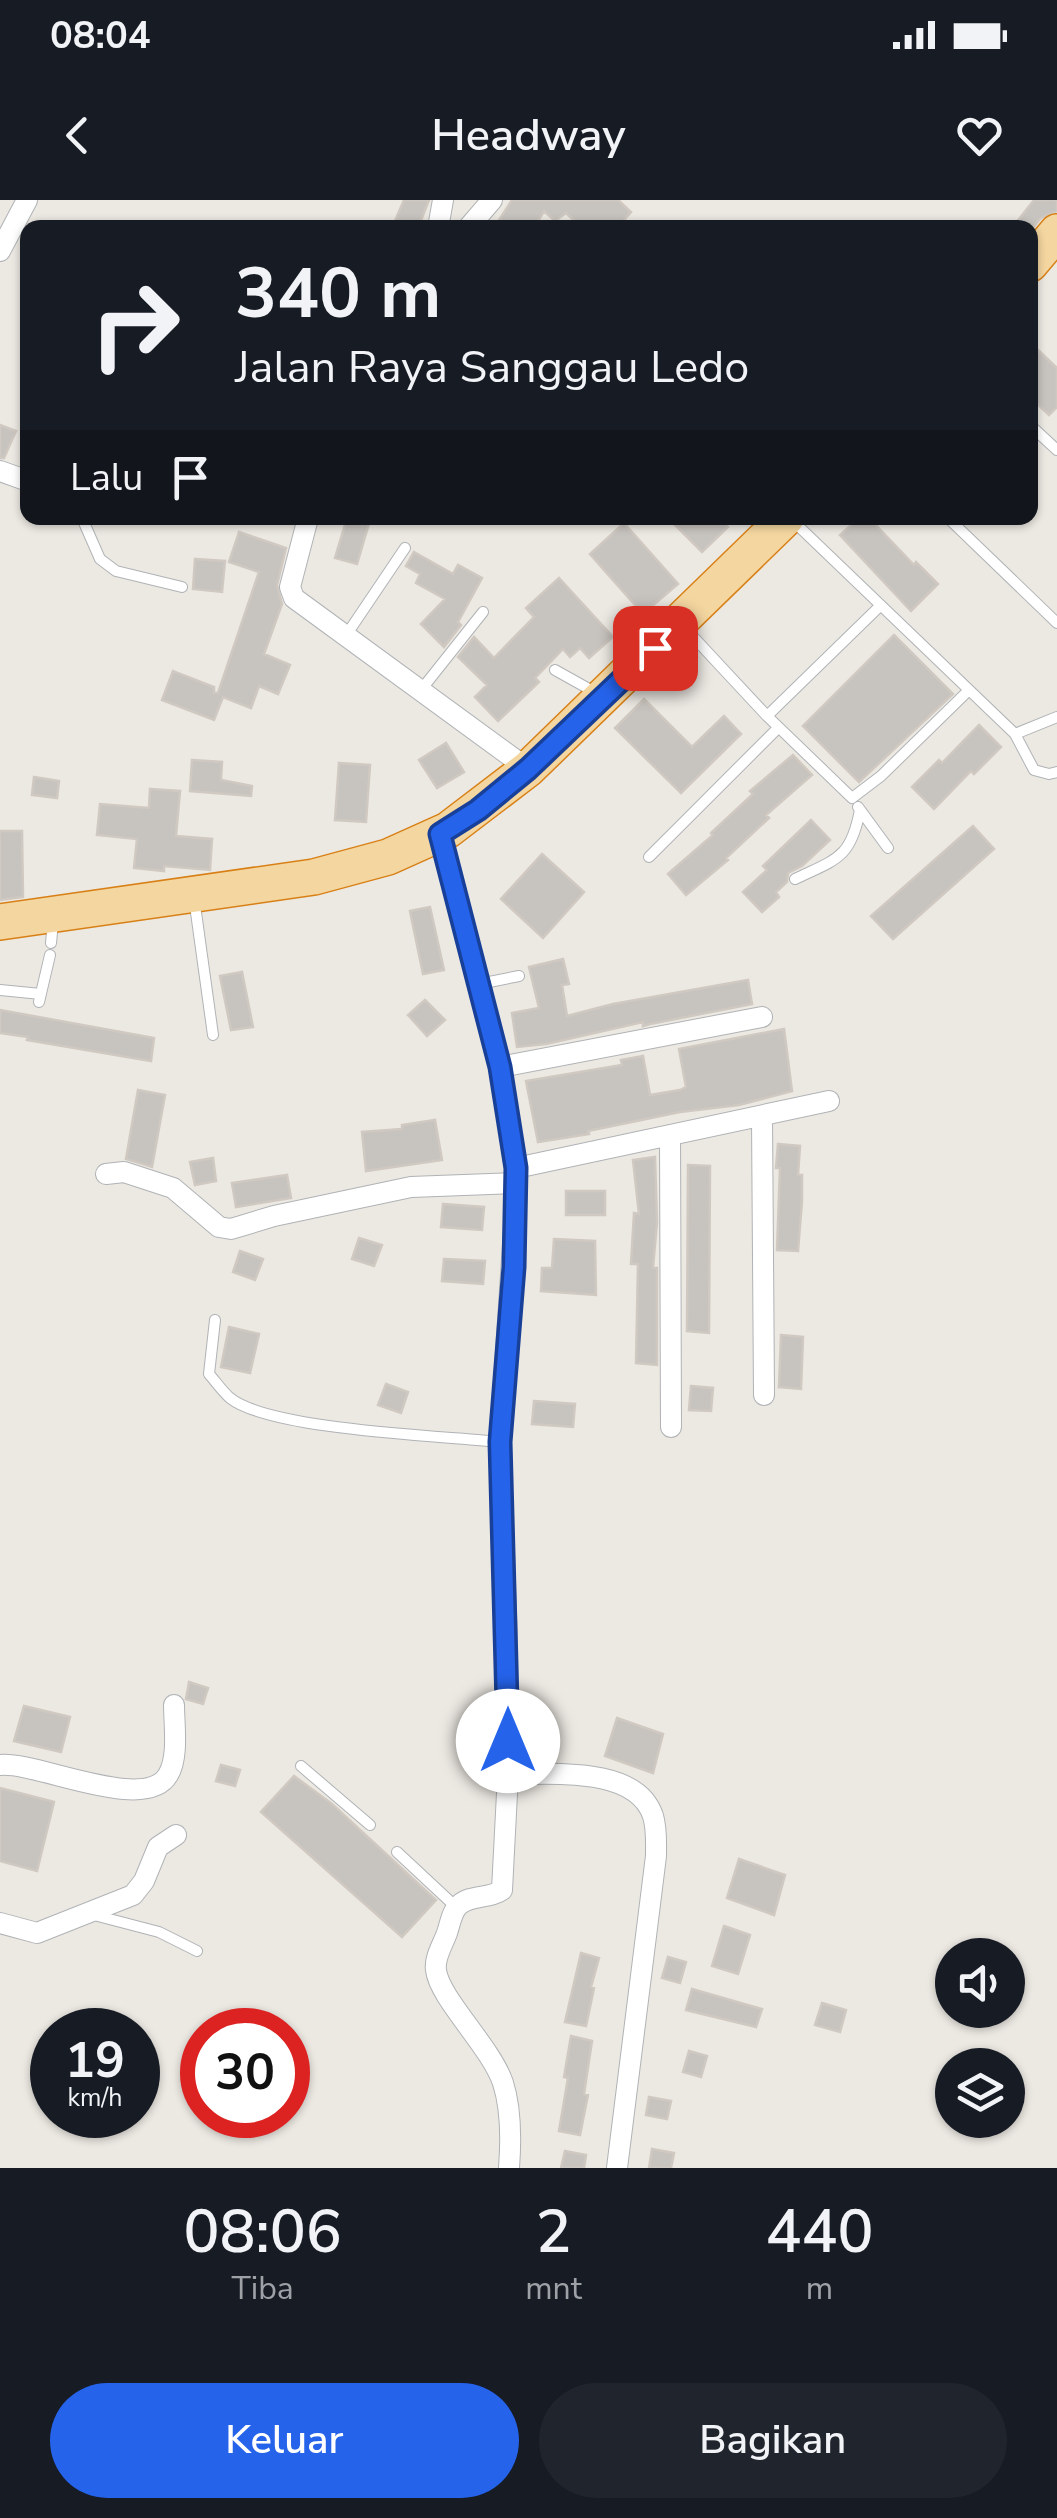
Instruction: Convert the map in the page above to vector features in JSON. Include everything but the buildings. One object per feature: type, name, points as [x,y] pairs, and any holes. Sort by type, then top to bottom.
[{"type":"highway","points":[[1038,255],[1057,232]]},
{"type":"highway","points":[[0,922],[51,938],[194,897],[338,872],[440,834],[478,810],[528,769],[781,525]]},
{"type":"street","points":[[0,251],[27,200]]},
{"type":"street","points":[[475,220],[492,200]]},
{"type":"street","points":[[306,525],[290,587],[294,598],[528,769]]},
{"type":"street","points":[[440,834],[500,1067],[517,1176],[500,1442],[508,1774],[502,1890],[494,1896],[466,1900],[456,1906],[436,1961],[436,1972],[491,2057],[504,2086],[510,2168]]},
{"type":"street","points":[[500,1067],[762,1017]]},
{"type":"street","points":[[106,1174],[124,1172],[173,1188],[219,1228],[231,1230],[274,1216],[410,1186],[517,1176],[670,1135],[829,1101]]},
{"type":"street","points":[[762,1118],[764,1396]]},
{"type":"street","points":[[670,1135],[671,1426]]},
{"type":"street","points":[[0,1765],[120,1788],[160,1784],[169,1774],[174,1757],[174,1705]]},
{"type":"street","points":[[508,1774],[600,1777],[638,1795],[655,1820],[656,1856],[617,2168]]},
{"type":"street","points":[[0,1924],[37,1933],[52,1930],[83,1913],[133,1896],[158,1847],[176,1835]]},
{"type":"lane","points":[[1038,432],[1057,450]]},
{"type":"lane","points":[[85,525],[100,559],[116,570],[182,587]]},
{"type":"lane","points":[[795,525],[1015,734],[1034,770],[1057,772]]},
{"type":"lane","points":[[955,525],[1057,623]]},
{"type":"lane","points":[[347,634],[405,548]]},
{"type":"lane","points":[[767,716],[880,606]]},
{"type":"lane","points":[[421,690],[483,612]]},
{"type":"lane","points":[[680,624],[778,728],[852,798],[888,848]]},
{"type":"lane","points":[[554,670],[604,697]]},
{"type":"lane","points":[[852,798],[968,692]]},
{"type":"lane","points":[[1015,734],[1057,717]]},
{"type":"lane","points":[[649,857],[778,728]]},
{"type":"lane","points":[[795,879],[833,861],[850,846],[860,810]]},
{"type":"lane","points":[[194,897],[213,1035]]},
{"type":"lane","points":[[0,990],[40,998],[51,938]]},
{"type":"lane","points":[[479,984],[519,976]]},
{"type":"lane","points":[[215,1320],[209,1374],[232,1400],[271,1415],[346,1428],[500,1442]]},
{"type":"lane","points":[[301,1766],[370,1826]]},
{"type":"lane","points":[[396,1852],[456,1906]]},
{"type":"lane","points":[[83,1913],[159,1932],[197,1951]]},
{"type":"route","points":[[508,1741],[500,1442],[514,1267],[516,1168],[500,1067],[440,834],[478,810],[528,769],[655,648]]}]
